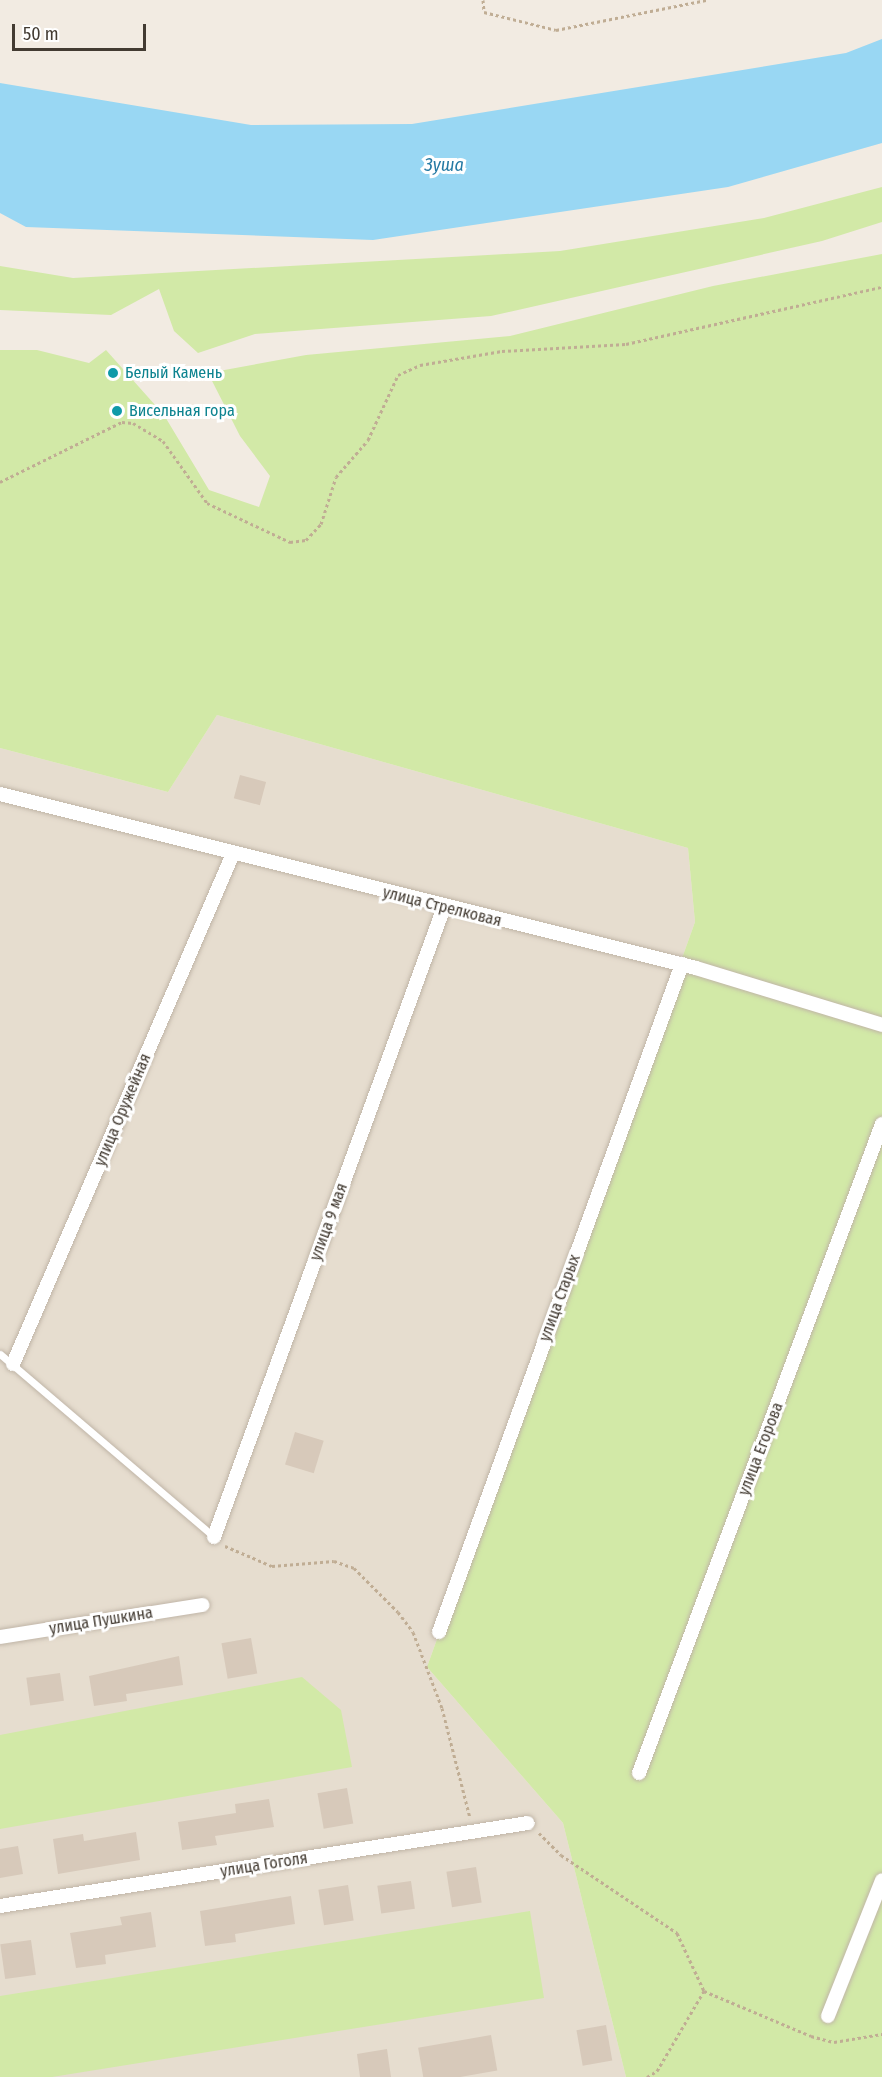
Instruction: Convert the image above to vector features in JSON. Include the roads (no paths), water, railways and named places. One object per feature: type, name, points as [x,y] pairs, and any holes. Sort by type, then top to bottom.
[{"type":"street","name":"улица Стрелковая","points":[[0,795],[232,856],[681,964],[882,1025]]},
{"type":"street","name":"улица Оружейная","points":[[13,1364],[232,856]]},
{"type":"street","name":"улица 9 мая","points":[[214,1538],[444,907]]},
{"type":"street","name":"улица Старых","points":[[439,1632],[681,964]]},
{"type":"street","name":"улица Егорова","points":[[639,1773],[882,1124]]},
{"type":"street","name":"улица Пушкина","points":[[0,1637],[202,1605]]},
{"type":"street","name":"улица Гоголя","points":[[0,1906],[528,1823]]},
{"type":"street","points":[[828,2016],[882,1880]]},
{"type":"lane","points":[[0,1353],[214,1538]]},
{"type":"water","name":"Зуша","points":[[882,39],[882,143],[728,187],[373,240],[26,227],[0,213],[0,83],[251,125],[412,124],[846,53]]},
{"type":"place","name":"Белый Камень","points":[[113,373]]},
{"type":"place","name":"Висельная гора","points":[[117,411]]}]
